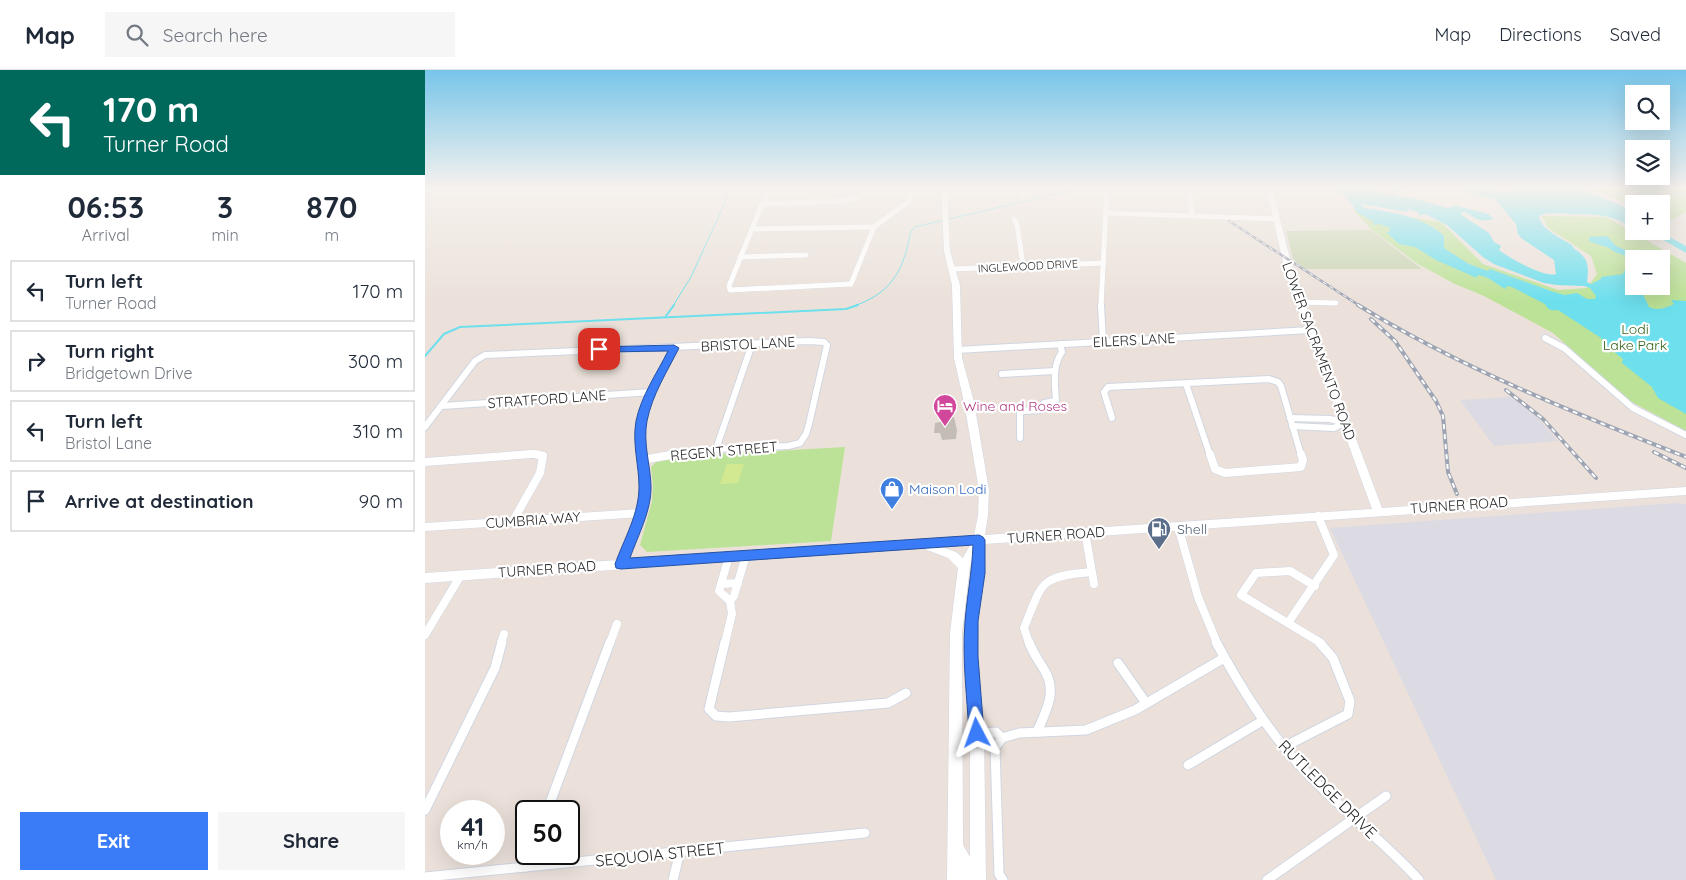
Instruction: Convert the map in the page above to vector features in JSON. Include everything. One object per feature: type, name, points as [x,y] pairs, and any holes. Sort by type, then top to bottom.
[{"type":"main road","points":[[946,225],[947,251],[956,291],[957,350],[971,412],[984,490],[983,520],[979,540],[979,573],[972,621],[971,657],[977,733],[978,880]]},
{"type":"main road","name":"LOWER SACRAMENTO ROAD","points":[[1277,225],[1285,258],[1300,302],[1379,511]]},
{"type":"main road","name":"TURNER ROAD","points":[[425,578],[1686,491]]},
{"type":"main road","points":[[955,880],[956,633],[964,566],[979,540]]},
{"type":"main road","points":[[923,544],[952,555],[964,566]]},
{"type":"main road","points":[[955,847],[963,858],[964,880]]},
{"type":"street","points":[[754,225],[729,289],[847,285],[852,283],[874,227],[877,225]]},
{"type":"street","points":[[1017,225],[1023,265]]},
{"type":"street","points":[[1103,342],[1100,318],[1105,225]]},
{"type":"street","points":[[752,229],[874,227]]},
{"type":"street","points":[[740,257],[806,255]]},
{"type":"street","name":"INGLEWOOD DRIVE","points":[[952,269],[1104,263]]},
{"type":"street","points":[[1300,302],[1336,303]]},
{"type":"street","name":"EILERS LANE","points":[[957,350],[1311,330]]},
{"type":"street","points":[[1545,338],[1564,348],[1633,408],[1686,435]]},
{"type":"street","name":"BRISTOL LANE","points":[[425,427],[480,357],[551,351],[824,342],[827,345],[805,438]]},
{"type":"street","points":[[716,450],[752,344]]},
{"type":"street","points":[[1020,438],[1021,414],[1023,411],[1041,410],[1044,403],[1056,401],[1054,371],[1058,364],[1057,344]]},
{"type":"street","points":[[621,564],[641,513],[645,486],[640,429],[652,392],[674,348]]},
{"type":"street","points":[[1002,374],[1054,371]]},
{"type":"street","points":[[1111,418],[1104,392],[1110,387],[1273,380],[1281,386],[1303,460],[1301,467],[1219,472],[1215,469],[1187,384]]},
{"type":"street","name":"STRATFORD LANE","points":[[441,406],[652,392]]},
{"type":"street","points":[[1290,418],[1331,419],[1345,423]]},
{"type":"street","points":[[1293,426],[1334,428],[1345,423]]},
{"type":"street","name":"REGENT STREET","points":[[642,460],[716,450],[788,446],[801,442],[805,438]]},
{"type":"street","points":[[425,462],[540,455],[543,458],[540,473],[513,521]]},
{"type":"street","name":"CUMBRIA WAY","points":[[425,527],[641,513]]},
{"type":"street","points":[[1288,623],[1315,586],[1334,555],[1318,516]]},
{"type":"street","name":"RUTLEDGE DRIVE","points":[[1178,526],[1198,597],[1211,632],[1224,658],[1263,720],[1303,769],[1402,861],[1419,880]]},
{"type":"street","points":[[1085,532],[1094,584]]},
{"type":"street","points":[[730,602],[734,596],[746,555]]},
{"type":"street","points":[[729,556],[719,592],[730,602],[732,614],[710,702],[709,709],[711,713],[716,716],[729,717],[888,703],[906,693]]},
{"type":"street","points":[[1037,732],[1050,703],[1051,688],[1047,674],[1031,652],[1024,628],[1038,593],[1048,580],[1061,575],[1091,572]]},
{"type":"street","points":[[1285,747],[1347,714],[1350,701],[1333,658],[1326,648],[1314,638],[1241,595],[1256,573],[1290,572],[1315,586]]},
{"type":"street","points":[[425,635],[461,575]]},
{"type":"street","points":[[721,584],[738,583]]},
{"type":"street","points":[[551,800],[617,624]]},
{"type":"street","points":[[425,810],[495,668],[504,634]]},
{"type":"street","points":[[1003,880],[999,874],[995,748],[1002,738],[1019,733],[1086,730],[1135,710],[1224,658]]},
{"type":"street","points":[[1118,663],[1146,704]]},
{"type":"street","points":[[1188,765],[1263,720]]},
{"type":"street","points":[[977,733],[996,732],[1002,738]]},
{"type":"street","points":[[1267,880],[1386,796]]},
{"type":"street","name":"SEQUOIA STREET","points":[[425,877],[865,833]]},
{"type":"street","points":[[673,880],[680,851]]},
{"type":"shaded area","points":[[1511,397],[1538,418],[1558,441],[1494,446],[1460,400]]},
{"type":"shaded area","points":[[1676,503],[1686,504],[1686,880],[1496,880],[1330,528]]},
{"type":"green space","name":"Lodi Lake Park","points":[[1367,225],[1444,225],[1483,264],[1558,290],[1587,288],[1597,274],[1591,256],[1548,228],[1546,225],[1620,225],[1625,228],[1625,240],[1646,240],[1663,250],[1625,250],[1625,295],[1670,295],[1670,254],[1686,263],[1686,431],[1630,401],[1553,333],[1484,296],[1455,284],[1418,264]]},
{"type":"green space","points":[[1371,230],[1422,269],[1305,269],[1293,259],[1286,231]]},
{"type":"green space","points":[[845,447],[831,541],[647,552],[640,545],[652,501],[651,467],[656,462],[686,456]]},
{"type":"green space","points":[[727,464],[744,464],[738,483],[720,484]]},
{"type":"water","points":[[1382,225],[1428,225],[1444,236],[1444,248],[1469,264],[1488,271],[1490,269],[1554,292],[1565,295],[1577,293],[1587,299],[1595,299],[1596,296],[1590,288],[1544,283],[1494,264],[1483,257],[1447,225],[1476,225],[1489,233],[1494,242],[1501,246],[1499,250],[1527,267],[1544,273],[1556,274],[1554,260],[1521,238],[1516,225],[1543,225],[1572,245],[1584,257],[1588,268],[1587,282],[1591,284],[1601,279],[1601,277],[1623,274],[1625,271],[1625,295],[1643,295],[1649,307],[1662,309],[1674,304],[1671,300],[1686,301],[1686,414],[1658,398],[1652,387],[1622,363],[1623,359],[1609,348],[1601,338],[1558,310],[1550,310],[1545,304],[1512,287],[1506,286],[1506,289],[1486,277],[1477,275],[1477,278],[1436,260],[1415,247],[1399,244],[1387,233],[1390,228]]},
{"type":"water","points":[[1607,236],[1616,246],[1626,250],[1625,256],[1589,241],[1589,237]]},
{"type":"building","name":"Wine and Roses","points":[[954,417],[957,430],[956,439],[942,440],[940,433],[934,433],[935,423],[940,422],[940,418]]},
{"type":"waterway","points":[[673,306],[691,277],[715,225]]},
{"type":"waterway","points":[[854,306],[875,296],[890,283],[901,266],[913,229],[924,225]]},
{"type":"waterway","points":[[1668,240],[1686,250]]},
{"type":"waterway","points":[[666,316],[674,305]]},
{"type":"waterway","points":[[425,356],[444,334],[460,327],[846,309],[858,305]]},
{"type":"railway","points":[[1235,225],[1360,306]]},
{"type":"railway","points":[[1358,305],[1397,328],[1478,369],[1602,424],[1686,457]]},
{"type":"railway","points":[[1371,319],[1395,341],[1436,401],[1443,416],[1448,472],[1457,494]]},
{"type":"railway","points":[[1506,390],[1543,419],[1596,478]]},
{"type":"railway","points":[[1654,452],[1686,468]]},
{"type":"place","name":"Wine and Roses","points":[[945,427]]},
{"type":"place","name":"Maison Lodi","points":[[892,510]]},
{"type":"place","name":"Shell","points":[[1159,550]]},
{"type":"route","points":[[599,349],[674,348],[647,403],[642,420],[640,445],[645,486],[644,496],[641,513],[621,564],[979,540],[979,573],[972,621],[971,657],[977,733]]}]
